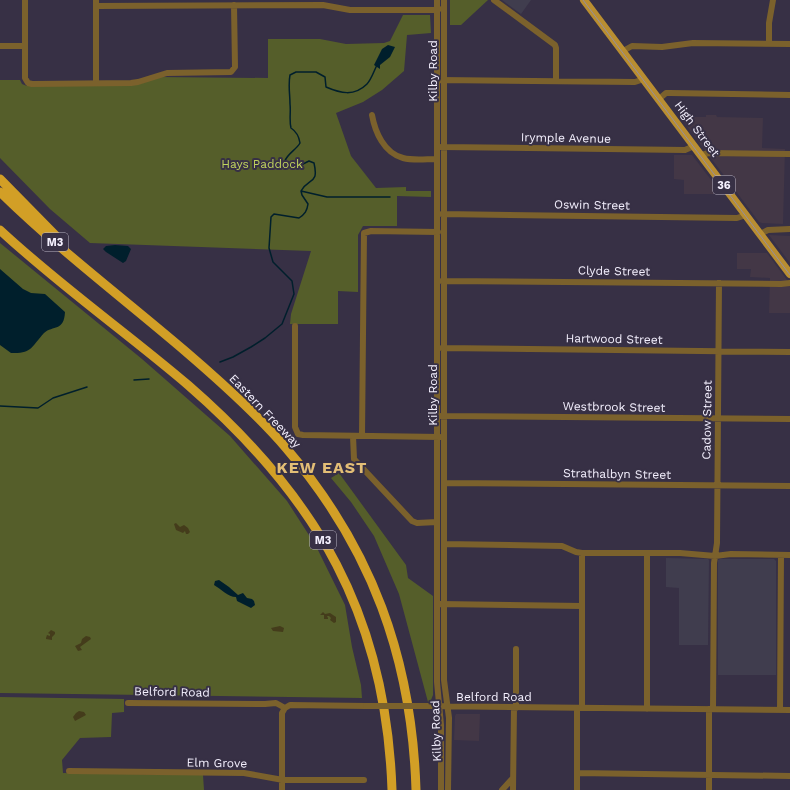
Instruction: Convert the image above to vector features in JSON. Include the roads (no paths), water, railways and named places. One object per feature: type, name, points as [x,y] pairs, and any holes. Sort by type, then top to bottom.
[{"type":"highway","points":[[0,179],[112,290]]},
{"type":"highway","name":"Eastern Freeway","points":[[0,192],[48,236],[184,350],[251,412],[300,464],[317,488],[341,523],[358,552],[387,620],[396,648],[410,717],[416,790]]},
{"type":"highway","name":"M3","points":[[0,231],[47,272],[181,380],[218,412],[261,457],[305,511],[342,575],[359,614],[367,638],[374,661],[385,711],[392,790]]},
{"type":"main road","name":"High Street","points":[[584,0],[790,274]]},
{"type":"street","points":[[26,0],[25,78],[28,83],[32,84],[134,82],[167,72],[233,72],[235,67],[234,5]]},
{"type":"street","name":"Kilby Road","points":[[437,0],[438,281],[436,682],[440,707],[441,790]]},
{"type":"street","points":[[494,0],[555,45],[556,81]]},
{"type":"street","points":[[769,44],[769,23],[773,0]]},
{"type":"street","points":[[96,83],[96,3],[323,5],[350,10],[437,10],[444,3]]},
{"type":"street","name":"Kilby Road","points":[[444,3],[444,680],[449,718],[448,790]]},
{"type":"street","points":[[623,50],[632,46],[662,47],[688,43],[790,44]]},
{"type":"street","points":[[0,46],[25,46]]},
{"type":"street","points":[[437,80],[635,82],[644,79]]},
{"type":"street","points":[[659,98],[670,93],[790,95]]},
{"type":"street","points":[[372,115],[380,138],[394,154],[406,159],[437,159]]},
{"type":"street","name":"Irymple Avenue","points":[[437,147],[685,150],[694,146]]},
{"type":"street","points":[[701,155],[709,153],[790,154]]},
{"type":"street","name":"Oswin Street","points":[[438,213],[445,215],[737,218],[746,215]]},
{"type":"street","points":[[760,234],[768,230],[790,229]]},
{"type":"street","points":[[362,436],[364,233],[371,230],[438,232]]},
{"type":"street","name":"Clyde Street","points":[[438,281],[790,283]]},
{"type":"street","name":"Cadow Street","points":[[709,790],[717,486],[719,283]]},
{"type":"street","points":[[295,326],[295,427],[297,432],[303,436],[444,436]]},
{"type":"street","name":"Hartwood Street","points":[[437,348],[790,352]]},
{"type":"street","name":"Westbrook Street","points":[[437,416],[790,419]]},
{"type":"street","points":[[353,436],[354,459],[412,521],[415,523],[437,522]]},
{"type":"street","name":"Strathalbyn Street","points":[[444,483],[790,486]]},
{"type":"street","points":[[444,544],[562,546],[582,553],[790,555]]},
{"type":"street","points":[[577,790],[582,553]]},
{"type":"street","points":[[646,709],[647,553]]},
{"type":"street","points":[[780,710],[781,555]]},
{"type":"street","points":[[437,604],[582,606]]},
{"type":"street","points":[[513,790],[516,649]]},
{"type":"street","name":"Belford Road","points":[[128,702],[276,703],[285,708],[290,705],[790,710]]},
{"type":"street","points":[[282,790],[282,713],[285,708]]},
{"type":"street","name":"Elm Grove","points":[[69,771],[244,773],[283,780],[364,780]]},
{"type":"street","points":[[577,773],[790,776]]},
{"type":"street","points":[[502,790],[513,778]]},
{"type":"street","points":[[441,782],[448,782]]},
{"type":"water","points":[[388,45],[395,47],[390,57],[380,65],[380,69],[374,65],[382,49]]},
{"type":"water","points":[[106,246],[128,246],[131,249],[126,261],[123,263],[103,249]]},
{"type":"water","points":[[0,269],[23,289],[31,293],[45,294],[65,312],[63,323],[58,327],[44,333],[28,351],[11,353],[0,345]]},
{"type":"water","points":[[219,580],[238,595],[243,593],[247,598],[252,599],[255,605],[251,608],[237,601],[236,597],[227,594],[214,585],[215,581]]},
{"type":"waterway","points":[[220,362],[251,347],[282,324],[294,294],[292,281],[273,262],[269,248],[271,217],[274,214],[299,218],[303,215],[308,204],[301,191],[314,178],[315,175],[314,163],[309,161],[297,167],[287,165],[285,161],[300,143],[297,134],[290,125],[290,75],[296,72],[316,72],[325,77],[326,87],[347,93],[357,91],[367,84],[377,65]]},
{"type":"waterway","points":[[301,191],[327,197],[390,197]]},
{"type":"waterway","points":[[134,380],[149,379]]},
{"type":"waterway","points":[[0,406],[38,408],[53,398],[87,387]]},
{"type":"tram line","points":[[583,0],[790,275]]},
{"type":"district","name":"KEW EAST","points":[[322,467]]},
{"type":"park label","name":"Hays Paddock","points":[[262,164]]}]
